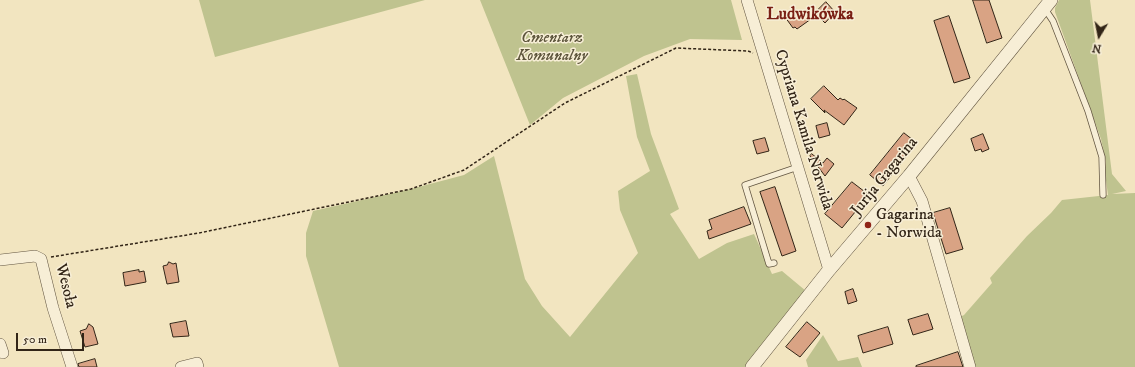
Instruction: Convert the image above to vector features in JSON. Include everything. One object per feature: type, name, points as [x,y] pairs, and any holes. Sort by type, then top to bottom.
[{"type":"street","name":"Cypriana Kamila Norwida","points":[[747,0],[829,270]]},
{"type":"street","name":"Jurija Gagarina","points":[[752,367],[829,270],[909,176],[1048,4]]},
{"type":"street","points":[[909,176],[922,201],[970,367]]},
{"type":"street","points":[[0,260],[35,256],[41,259]]},
{"type":"street","name":"Wesoła","points":[[41,259],[53,308],[72,367]]},
{"type":"street","points":[[181,367],[197,362],[198,367]]},
{"type":"lane","name":"Jurija Gagarina","points":[[1048,4],[1088,112],[1102,157],[1103,195]]},
{"type":"lane","points":[[774,263],[769,264],[746,185],[798,167]]},
{"type":"path","points":[[41,259],[199,233],[411,189],[464,170],[565,104],[676,48],[748,51],[764,56]]},
{"type":"green space","points":[[199,0],[425,0],[215,57]]},
{"type":"green space","name":"Cmentarz Komunalny","points":[[480,0],[731,0],[742,40],[690,39],[644,56],[563,98],[530,125]]},
{"type":"green space","points":[[1059,0],[1090,0],[1112,174],[1126,191],[1112,194],[1135,193],[1135,367],[973,367],[960,317],[964,315],[992,283],[990,278],[1027,236],[1062,200],[1108,195],[1105,173],[1106,162],[1101,139],[1055,12],[1055,8]]},
{"type":"green space","points":[[637,74],[651,134],[679,209],[670,214],[699,259],[727,243],[754,234],[772,274],[782,271],[806,291],[745,367],[339,367],[306,256],[306,233],[313,211],[411,189],[464,175],[494,156],[525,279],[542,306],[570,337],[638,253],[620,210],[618,191],[650,171],[637,137],[626,76]]},
{"type":"green space","points":[[823,335],[838,361],[858,357],[862,367],[808,367],[806,360]]},
{"type":"building","points":[[973,0],[989,0],[1002,38],[987,43]]},
{"type":"building","points":[[826,2],[835,12],[825,23],[815,13]]},
{"type":"building","points":[[795,9],[800,16],[805,12],[811,19],[797,29],[795,27],[793,28],[785,17]]},
{"type":"building","points":[[949,16],[970,78],[954,83],[934,21]]},
{"type":"building","points":[[824,86],[838,100],[840,98],[843,100],[844,99],[857,108],[844,125],[824,110],[825,113],[811,99]]},
{"type":"building","points":[[827,123],[830,135],[819,138],[816,126]]},
{"type":"building","points":[[904,133],[917,143],[883,186],[870,175]]},
{"type":"building","points":[[983,134],[989,149],[982,152],[981,149],[975,151],[971,139]]},
{"type":"building","points":[[765,138],[769,151],[757,154],[753,141]]},
{"type":"building","points":[[812,154],[823,163],[827,158],[834,164],[825,176],[810,156]]},
{"type":"building","points":[[852,182],[869,195],[842,228],[825,214]]},
{"type":"building","points":[[775,187],[796,251],[782,256],[760,192]]},
{"type":"building","points":[[744,207],[751,224],[709,239],[707,231],[712,229],[709,220]]},
{"type":"building","points":[[950,208],[963,249],[946,254],[933,213]]},
{"type":"building","points":[[169,262],[173,264],[176,263],[179,282],[167,284],[163,266],[167,265]]},
{"type":"building","points":[[139,270],[139,272],[144,271],[146,282],[125,286],[123,273]]},
{"type":"building","points":[[853,289],[857,301],[848,304],[845,292]]},
{"type":"building","points":[[928,314],[933,329],[913,335],[908,320]]},
{"type":"building","points":[[186,321],[189,336],[173,337],[170,324]]},
{"type":"building","points":[[807,322],[820,333],[800,357],[786,347]]},
{"type":"building","points":[[89,324],[93,327],[98,344],[85,347],[80,331],[86,329]]},
{"type":"building","points":[[888,327],[893,344],[863,353],[858,336]]},
{"type":"building","points":[[958,352],[963,367],[916,367],[916,366]]},
{"type":"building","points":[[95,359],[97,367],[79,367],[78,364]]},
{"type":"place","name":"Gagarina - Norwida","points":[[868,225]]},
{"type":"district","name":"Ludwikówka","points":[[810,15]]}]
